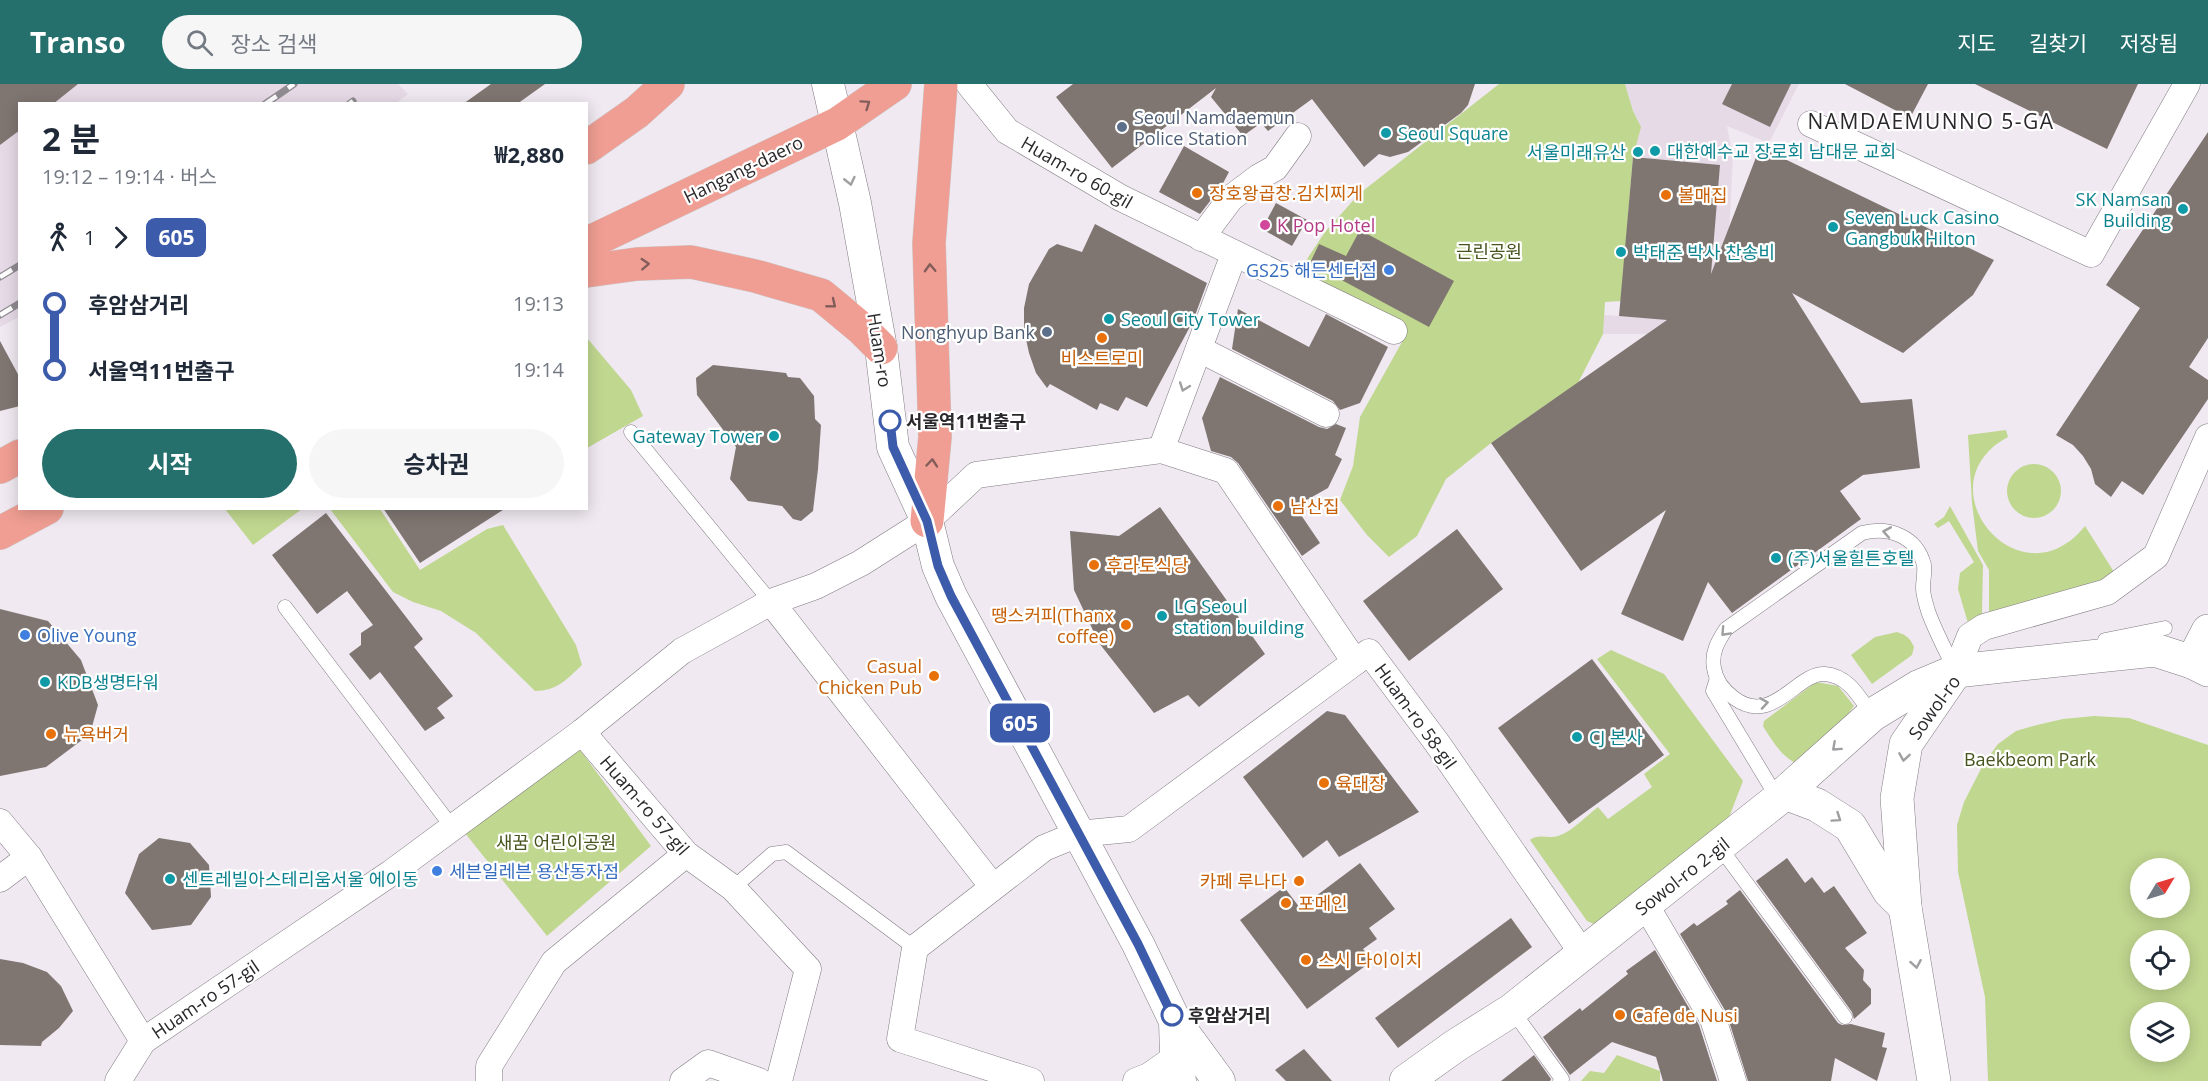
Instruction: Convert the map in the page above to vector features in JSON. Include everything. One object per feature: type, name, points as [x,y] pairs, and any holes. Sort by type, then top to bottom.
[{"type":"main road","points":[[588,147],[637,112],[668,84]]},
{"type":"main road","name":"Hangang-daero","points":[[588,243],[837,124],[895,84]]},
{"type":"main road","points":[[927,521],[935,437],[929,243],[940,84]]},
{"type":"main road","points":[[588,271],[637,264],[691,262],[756,276],[821,295],[881,348]]},
{"type":"main road","points":[[0,467],[18,457]]},
{"type":"main road","points":[[0,533],[43,510]]},
{"type":"main road","name":"Sowol-ro","points":[[1934,1081],[1905,907],[1897,798],[1906,744],[1956,671],[2160,639],[2200,666],[2208,631]]},
{"type":"main road","name":"Sowol-ro 2-gil","points":[[1406,1081],[1455,1046],[1512,1010],[1781,796],[1872,715],[1918,687],[1956,671]]},
{"type":"main road","points":[[1781,796],[1818,805],[1850,826],[1889,891],[1905,907]]},
{"type":"street","name":"Huam-ro","points":[[828,84],[855,203],[881,348],[893,447],[927,521],[938,566],[951,596],[1138,944],[1175,1021],[1219,1081]]},
{"type":"street","name":"Huam-ro 60-gil","points":[[969,84],[1006,131],[1121,198],[1394,331]]},
{"type":"street","points":[[1811,124],[2091,254],[2187,84]]},
{"type":"street","points":[[1201,238],[1231,198],[1275,168],[1298,136]]},
{"type":"street","points":[[1161,450],[1234,254]]},
{"type":"street","points":[[1199,349],[1326,414]]},
{"type":"street","points":[[1956,671],[1970,636],[1984,627],[2107,592],[2156,556],[2208,437]]},
{"type":"street","name":"Huam-ro 58-gil","points":[[927,521],[976,475],[1161,450],[1226,471],[1355,662],[1369,652],[1444,752],[1583,954]]},
{"type":"street","name":"Huam-ro 57-gil","points":[[118,1081],[144,1041],[391,873],[582,732],[682,651],[771,602],[816,586],[861,563],[927,521]]},
{"type":"street","points":[[771,602],[993,887]]},
{"type":"street","points":[[1031,1081],[900,1039],[915,948],[1044,848],[1078,834],[1129,829],[1355,662]]},
{"type":"street","name":"Huam-ro 57-gil","points":[[582,732],[686,854],[733,888],[808,969],[779,1081]]},
{"type":"street","points":[[0,822],[29,857],[144,1041]]},
{"type":"street","points":[[489,1081],[489,1066],[554,962],[686,854]]},
{"type":"street","points":[[0,879],[29,857]]},
{"type":"street","points":[[1645,904],[1713,1019],[1733,1081]]},
{"type":"street","name":"Huam-ro","points":[[1175,1021],[1178,1069]]},
{"type":"street","points":[[683,1081],[708,1063],[759,1081]]},
{"type":"street","points":[[1136,1081],[1178,1069]]},
{"type":"lane","points":[[637,112],[680,84]]},
{"type":"lane","points":[[631,432],[771,602]]},
{"type":"lane","points":[[1872,715],[1848,682],[1826,674],[1815,675],[1781,699],[1766,705],[1751,705],[1737,700],[1725,691],[1717,678],[1713,665],[1718,640],[1726,629],[1862,533],[1888,530],[1900,534],[1918,552],[1923,564],[1925,577],[1923,590],[1928,611],[1956,671]]},
{"type":"lane","points":[[285,607],[452,827]]},
{"type":"lane","points":[[1717,678],[1713,692],[1781,796]]},
{"type":"lane","points":[[1719,846],[1845,1017]]},
{"type":"lane","points":[[733,888],[772,854],[786,852],[915,948]]},
{"type":"lane","points":[[1512,1010],[1562,1079],[1560,1081]]},
{"type":"shaded area","points":[[0,84],[398,84],[408,94],[398,102],[18,102],[18,318],[0,327]]},
{"type":"shaded area","points":[[1625,84],[1799,84],[1769,143],[1727,126],[1733,158],[1725,311],[1693,334],[1603,334],[1604,315],[1706,322],[1633,157],[1640,127]]},
{"type":"green space","name":"근린공원","points":[[1499,84],[1625,84],[1633,111],[1641,127],[1633,157],[1621,301],[1605,302],[1603,334],[1578,383],[1491,443],[1446,479],[1417,536],[1389,557],[1367,535],[1340,500],[1353,466],[1360,417],[1402,342],[1324,304],[1303,265],[1325,232],[1359,194]]},
{"type":"green space","points":[[588,339],[631,390],[643,416],[588,447]]},
{"type":"green space","points":[[2006,430],[2008,437],[1993,447],[1977,469],[1973,492],[1979,515],[1993,535],[2013,548],[2036,553],[2061,547],[2085,526],[2114,572],[2096,587],[1989,614],[1989,570],[1978,551],[1972,503],[1968,435]]},
{"type":"green space","points":[[2029,464],[2039,464],[2049,468],[2057,476],[2061,491],[2057,506],[2049,514],[2039,518],[2029,518],[2019,514],[2011,506],[2007,496],[2007,486],[2011,476],[2019,468]]},
{"type":"green space","points":[[1950,506],[1983,565],[1982,614],[1968,623],[1958,589],[1960,573],[1974,562],[1949,521],[1938,528],[1934,524],[1944,517]]},
{"type":"green space","points":[[226,510],[301,510],[253,545]]},
{"type":"green space","points":[[331,510],[381,510],[420,570],[487,529],[503,525],[576,645],[582,665],[556,686],[535,691],[476,633],[441,611],[413,602],[393,592]]},
{"type":"green space","points":[[1897,632],[1911,641],[1914,647],[1912,655],[1872,684],[1851,655],[1875,637]]},
{"type":"green space","points":[[1611,650],[1664,674],[1743,781],[1726,825],[1596,925],[1587,921],[1530,840],[1536,837],[1554,837],[1564,834],[1598,807],[1608,819],[1652,787],[1644,774],[1670,754],[1597,659]]},
{"type":"green space","points":[[1816,682],[1838,686],[1854,706],[1809,764],[1802,764],[1788,758],[1763,726],[1764,721]]},
{"type":"green space","name":"Baekbeom Park","points":[[2094,716],[2129,718],[2208,745],[2208,1081],[1988,1081],[1985,997],[1958,872],[1957,825],[1964,802],[1984,763],[1998,744],[2016,731],[2063,719]]},
{"type":"green space","name":"새꿈 어린이공원","points":[[578,747],[651,846],[547,936],[461,828]]},
{"type":"green space","points":[[1617,1055],[1660,1071],[1660,1081],[1581,1081],[1590,1071],[1604,1073]]},
{"type":"building","points":[[0,84],[78,84],[56,102],[18,102],[18,132],[0,145]]},
{"type":"building","points":[[491,84],[545,84],[520,102],[466,102]]},
{"type":"building","points":[[1073,84],[1475,84],[1468,105],[1461,113],[1408,152],[1390,157],[1379,154],[1364,167],[1312,99],[1268,131],[1261,123],[1243,136],[1211,97],[1216,88],[1112,168],[1056,97]]},
{"type":"building","points":[[1732,84],[1791,84],[1770,127],[1722,104]]},
{"type":"building","points":[[1845,84],[1928,84],[1910,118]]},
{"type":"building","points":[[1975,84],[2138,84],[2107,149]]},
{"type":"building","points":[[2208,132],[2208,338],[2189,367],[2208,380],[2208,399],[2143,495],[2122,481],[2111,497],[2095,484],[2091,469],[2083,456],[2073,445],[2056,435],[2140,308],[2106,285]]},
{"type":"building","points":[[1184,146],[1229,172],[1221,187],[1200,214],[1159,192]]},
{"type":"building","points":[[1760,147],[1994,260],[1973,295],[1903,353],[1792,293],[1861,403],[1912,399],[1920,468],[1863,475],[1840,491],[1861,519],[1732,613],[1708,582],[1683,641],[1621,614],[1666,510],[1581,571],[1491,443],[1667,320],[1619,316],[1633,157],[1720,165],[1711,274]]},
{"type":"building","points":[[1276,203],[1307,220],[1292,246],[1262,229]]},
{"type":"building","name":"Seoul City Tower","points":[[1095,224],[1207,283],[1193,321],[1147,407],[1126,397],[1118,411],[1100,403],[1097,410],[1050,384],[1047,388],[1036,373],[1029,353],[1024,330],[1024,308],[1029,284],[1049,249],[1057,244],[1082,252]]},
{"type":"building","points":[[1360,230],[1454,281],[1429,327],[1310,263],[1319,244],[1346,256]]},
{"type":"building","points":[[1238,309],[1309,347],[1326,314],[1388,347],[1360,403],[1340,410],[1333,401],[1232,349]]},
{"type":"building","points":[[0,341],[18,374],[18,406],[0,411]]},
{"type":"building","name":"Gateway Tower","points":[[713,365],[786,373],[788,377],[800,378],[814,396],[815,419],[821,425],[818,469],[813,511],[801,521],[793,519],[782,506],[748,501],[730,479],[736,447],[697,395],[696,378]]},
{"type":"building","points":[[1220,377],[1319,427],[1327,429],[1336,424],[1346,428],[1335,455],[1342,459],[1328,488],[1303,502],[1306,507],[1299,512],[1320,543],[1302,556],[1238,463],[1231,457],[1211,451],[1202,418]]},
{"type":"building","name":"LG Seoul station building","points":[[1160,507],[1265,654],[1199,707],[1188,695],[1154,713],[1099,643],[1074,590],[1070,531],[1119,536]]},
{"type":"building","points":[[384,510],[503,510],[420,563]]},
{"type":"building","points":[[326,513],[423,639],[414,647],[453,696],[437,708],[445,718],[425,731],[380,672],[370,680],[349,654],[361,645],[361,633],[373,625],[347,591],[317,614],[272,555]]},
{"type":"building","points":[[1457,529],[1503,589],[1409,661],[1363,601]]},
{"type":"building","name":"KDB생명타워","points":[[0,609],[48,621],[81,660],[98,705],[90,734],[46,767],[0,776]]},
{"type":"building","name":"CJ 본사","points":[[1592,659],[1664,755],[1569,824],[1498,728]]},
{"type":"building","points":[[1327,711],[1345,715],[1419,812],[1339,857],[1327,840],[1303,858],[1243,777]]},
{"type":"building","name":"센트레빌아스테리움서울 에이동","points":[[159,838],[190,843],[209,865],[211,897],[191,925],[152,930],[125,893],[139,854]]},
{"type":"building","points":[[1787,858],[1805,883],[1812,877],[1824,893],[1834,886],[1867,933],[1845,948],[1864,970],[1863,980],[1871,989],[1871,1004],[1854,1019],[1852,1012],[1756,881]]},
{"type":"building","points":[[1360,863],[1395,909],[1369,928],[1377,939],[1363,949],[1372,961],[1307,1009],[1240,920],[1284,887],[1300,908]]},
{"type":"building","points":[[1740,890],[1838,1023],[1885,1033],[1882,1047],[1887,1048],[1877,1081],[1835,1058],[1831,1081],[1748,1081],[1726,1012],[1680,934],[1694,923],[1697,926],[1728,904],[1726,901]]},
{"type":"building","points":[[1511,918],[1532,947],[1398,1048],[1375,1018]]},
{"type":"building","points":[[1655,950],[1699,1025],[1717,1081],[1663,1081],[1656,1057],[1612,1042],[1570,1075],[1543,1037],[1580,1008],[1582,1011],[1628,974],[1626,971]]},
{"type":"building","points":[[0,959],[23,963],[47,972],[61,986],[73,1011],[59,1028],[42,1042],[41,1046],[0,1045]]},
{"type":"building","points":[[1304,1049],[1332,1081],[1286,1081],[1275,1070]]},
{"type":"building","points":[[1534,1055],[1551,1079],[1550,1081],[1501,1081]]},
{"type":"railway","points":[[268,102],[294,84]]},
{"type":"railway","points":[[0,277],[18,266]]},
{"type":"railway","points":[[0,315],[18,304]]},
{"type":"bus line","name":"605","points":[[890,421],[893,447],[927,521],[938,566],[951,596],[1138,944],[1172,1015]]},
{"type":"place","name":"Seoul Namdaemun Police Station","points":[[1122,127]]},
{"type":"place","name":"Seoul Square","points":[[1386,133]]},
{"type":"place","name":"대한예수교 장로회 남대문 교회","points":[[1655,151]]},
{"type":"place","name":"서울미래유산","points":[[1638,152]]},
{"type":"place","name":"장호왕곱창.김치찌게","points":[[1197,193]]},
{"type":"place","name":"볼매집","points":[[1666,195]]},
{"type":"place","name":"SK Namsan Building","points":[[2183,209]]},
{"type":"place","name":"K Pop Hotel","points":[[1265,225]]},
{"type":"place","name":"Seven Luck Casino Gangbuk Hilton","points":[[1833,227]]},
{"type":"place","name":"박태준 박사 찬송비","points":[[1621,252]]},
{"type":"place","name":"GS25 해든센터점","points":[[1389,270]]},
{"type":"place","name":"Seoul City Tower","points":[[1109,319]]},
{"type":"place","name":"Nonghyup Bank","points":[[1047,332]]},
{"type":"place","name":"비스트로미","points":[[1102,338]]},
{"type":"place","name":"서울역11번출구","points":[[890,421]]},
{"type":"place","name":"Gateway Tower","points":[[774,436]]},
{"type":"place","name":"남산집","points":[[1278,506]]},
{"type":"place","name":"(주)서울힐튼호텔","points":[[1776,558]]},
{"type":"place","name":"후라토식당","points":[[1094,565]]},
{"type":"place","name":"LG Seoul station building","points":[[1162,616]]},
{"type":"place","name":"땡스커피(Thanx coffee)","points":[[1126,625]]},
{"type":"place","name":"Olive Young","points":[[25,635]]},
{"type":"place","name":"Casual Chicken Pub","points":[[934,676]]},
{"type":"place","name":"KDB생명타워","points":[[45,682]]},
{"type":"place","name":"뉴욕버거","points":[[51,734]]},
{"type":"place","name":"CJ 본사","points":[[1577,737]]},
{"type":"place","name":"육대장","points":[[1324,783]]},
{"type":"place","name":"세븐일레븐 용산동자점","points":[[437,871]]},
{"type":"place","name":"센트레빌아스테리움서울 에이동","points":[[170,879]]},
{"type":"place","name":"카페 루나다","points":[[1299,881]]},
{"type":"place","name":"포메인","points":[[1286,903]]},
{"type":"place","name":"스시 다이이치","points":[[1306,960]]},
{"type":"place","name":"후암삼거리","points":[[1172,1015]]},
{"type":"place","name":"Cafe de Nusi","points":[[1620,1015]]},
{"type":"district","name":"NAMDAEMUNNO 5-GA","points":[[1931,121]]}]
